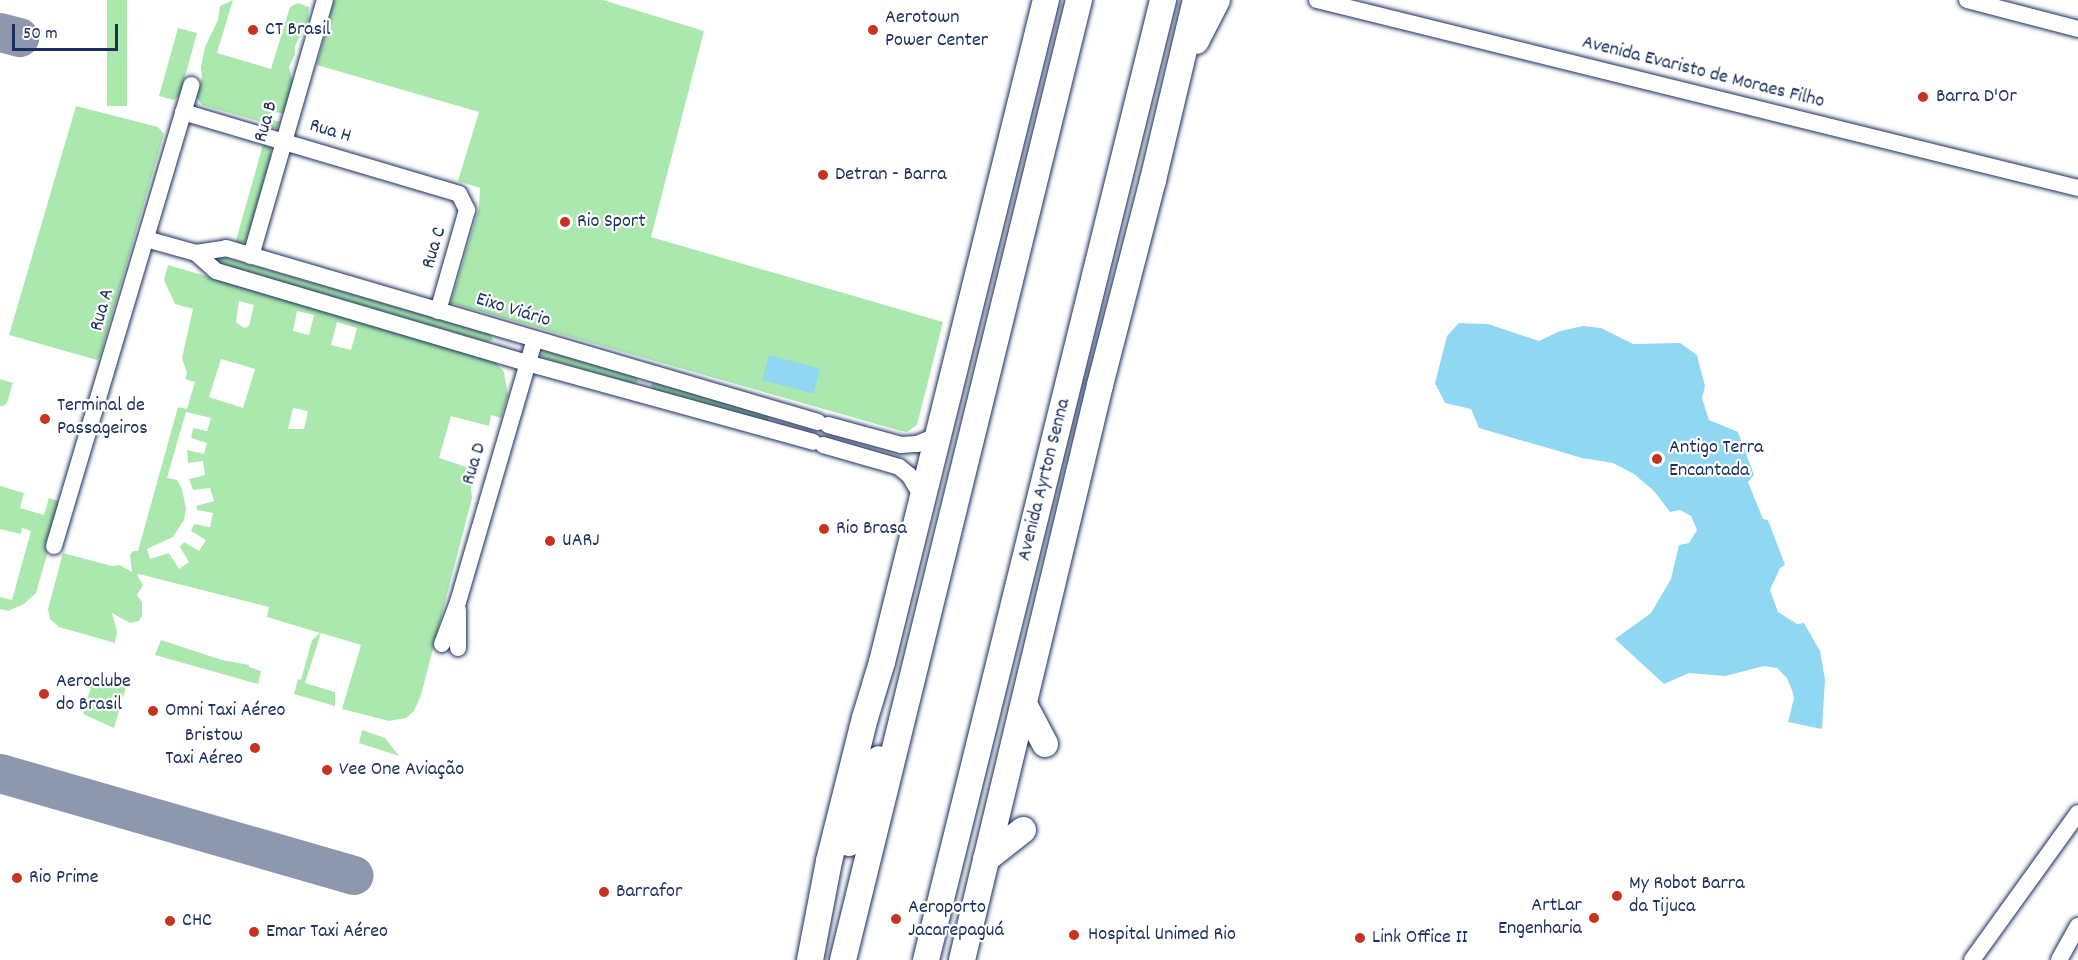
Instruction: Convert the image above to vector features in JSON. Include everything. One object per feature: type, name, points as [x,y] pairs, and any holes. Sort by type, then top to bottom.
[{"type":"highway","points":[[812,950],[829,861],[939,435],[1046,0]]},
{"type":"highway","points":[[843,960],[1079,0]]},
{"type":"highway","name":"Avenida Ayrton Senna","points":[[926,960],[1163,0]]},
{"type":"highway","name":"Avenida Ayrton Senna","points":[[962,960],[1025,706],[1100,385],[1179,76],[1196,0]]},
{"type":"highway","points":[[1179,76],[1217,0]]},
{"type":"highway","points":[[985,385],[1003,178]]},
{"type":"highway","points":[[1069,382],[1115,285],[1137,217],[1153,180]]},
{"type":"highway","points":[[1025,706],[1045,744]]},
{"type":"highway","points":[[979,889],[987,713]]},
{"type":"highway","points":[[812,950],[873,774],[879,759],[899,732]]},
{"type":"highway","points":[[986,859],[1023,830]]},
{"type":"street","name":"Rua B","points":[[251,256],[325,0]]},
{"type":"street","name":"Avenida Evaristo de Moraes Filho","points":[[1317,0],[1356,5],[2078,188]]},
{"type":"street","points":[[1967,0],[2078,29]]},
{"type":"street","name":"Rua A","points":[[54,546],[106,378],[191,85]]},
{"type":"street","name":"Rua H","points":[[183,112],[453,190],[463,198]]},
{"type":"street","name":"Rua C","points":[[438,311],[467,210],[463,198]]},
{"type":"street","name":"Eixo Viário","points":[[146,239],[196,253],[226,248],[892,444],[917,444],[939,435]]},
{"type":"street","name":"Eixo Viário","points":[[196,253],[216,271],[527,363],[888,462],[909,475],[923,498]]},
{"type":"street","points":[[498,354],[505,330]]},
{"type":"street","name":"Rua D","points":[[450,646],[458,602],[535,339]]},
{"type":"street","points":[[888,462],[892,444]]},
{"type":"street","points":[[1972,960],[2078,813]]},
{"type":"street","points":[[2058,960],[2078,926]]},
{"type":"green space","points":[[107,0],[127,0],[127,106],[107,106]]},
{"type":"green space","points":[[233,0],[217,53],[271,69],[290,7],[298,3],[309,7],[308,20],[295,46],[295,54],[289,67],[295,90],[288,114],[273,112],[270,114],[270,119],[280,122],[277,128],[268,129],[265,128],[265,123],[202,105],[196,96],[202,78],[201,67],[205,47],[218,20],[220,6]]},
{"type":"green space","name":"Rio Sport","points":[[334,0],[603,0],[704,31],[651,237],[943,322],[917,425],[907,432],[901,431],[451,303],[479,208],[480,188],[458,181],[479,112],[317,65]]},
{"type":"green space","points":[[178,28],[197,33],[180,95],[174,100],[159,96]]},
{"type":"green space","points":[[76,106],[158,127],[164,134],[97,360],[9,335]]},
{"type":"green space","points":[[264,141],[270,147],[271,156],[247,239],[235,244]]},
{"type":"green space","points":[[219,256],[490,334],[493,340],[488,342],[216,263],[213,260]]},
{"type":"green space","points":[[168,265],[485,357],[496,363],[504,372],[508,395],[501,418],[491,415],[489,426],[451,416],[439,458],[476,470],[471,488],[472,498],[421,695],[414,711],[406,718],[389,721],[342,709],[361,645],[321,633],[305,683],[335,692],[335,706],[294,694],[298,679],[301,680],[312,640],[320,633],[267,617],[269,607],[139,574],[137,575],[143,585],[137,595],[142,602],[142,616],[139,621],[130,623],[112,613],[117,632],[115,643],[59,627],[50,619],[48,609],[63,553],[112,566],[120,565],[132,572],[130,555],[133,551],[138,551],[178,407],[187,409],[195,382],[185,379],[187,373],[182,358],[193,309],[175,304],[164,280]],"holes":[[[239,301],[254,305],[249,326],[244,328],[236,322]],[[297,311],[314,315],[309,335],[293,331]],[[337,322],[357,328],[351,350],[331,345]],[[221,359],[255,369],[243,408],[209,397]],[[293,408],[308,411],[304,429],[288,429]],[[186,412],[211,418],[207,431],[193,428],[191,438],[207,443],[204,454],[187,450],[188,463],[203,461],[205,475],[189,479],[193,490],[210,488],[214,501],[196,506],[197,510],[213,513],[210,527],[194,524],[191,531],[206,540],[199,551],[184,542],[180,547],[189,562],[179,569],[169,553],[150,559],[147,549],[173,537],[184,520],[186,509],[182,489],[177,480],[167,478]]]},
{"type":"green space","points":[[546,351],[636,376],[638,382],[634,384],[544,358],[541,355]]},
{"type":"green space","points":[[0,379],[13,383],[7,403],[3,406],[0,406]]},
{"type":"green space","points":[[653,382],[768,415],[769,418],[767,422],[654,390],[651,386]]},
{"type":"green space","points":[[0,486],[24,493],[20,508],[44,515],[49,498],[62,502],[36,593],[24,604],[8,611],[0,609],[0,597],[12,600],[31,531],[22,528],[21,534],[0,529]]},
{"type":"green space","points":[[161,640],[222,660],[249,665],[261,671],[258,684],[155,655]]},
{"type":"green space","points":[[122,676],[129,677],[114,728],[83,714],[93,680],[109,682]]},
{"type":"green space","points":[[362,730],[385,738],[399,756],[359,743]]},
{"type":"water","points":[[1459,323],[1488,324],[1539,341],[1560,331],[1583,326],[1601,328],[1633,344],[1680,343],[1697,355],[1705,386],[1702,398],[1709,420],[1738,432],[1754,475],[1748,482],[1763,519],[1768,520],[1785,565],[1780,568],[1770,590],[1778,612],[1797,624],[1804,623],[1820,651],[1825,680],[1822,729],[1788,722],[1794,698],[1787,678],[1777,668],[1764,666],[1725,676],[1689,673],[1664,684],[1615,639],[1651,613],[1671,579],[1679,545],[1689,543],[1697,530],[1691,516],[1680,510],[1670,512],[1654,491],[1634,474],[1613,463],[1582,458],[1479,428],[1471,409],[1445,403],[1435,383],[1447,336]]},
{"type":"water","points":[[769,355],[820,369],[813,394],[762,380]]},
{"type":"taxiway","points":[[0,32],[19,37]]},
{"type":"taxiway","points":[[0,773],[354,875]]},
{"type":"place","name":"CT Brasil","points":[[253,30]]},
{"type":"place","name":"Aerotown Power Center","points":[[873,30]]},
{"type":"place","name":"Barra D'Or","points":[[1923,97]]},
{"type":"place","name":"Detran - Barra","points":[[823,175]]},
{"type":"place","name":"Rio Sport","points":[[565,222]]},
{"type":"place","name":"Terminal de Passageiros","points":[[45,419]]},
{"type":"place","name":"Antigo Terra Encantada","points":[[1657,459]]},
{"type":"place","name":"Rio Brasa","points":[[824,529]]},
{"type":"place","name":"UARJ","points":[[550,541]]},
{"type":"place","name":"Aeroclube do Brasil","points":[[44,694]]},
{"type":"place","name":"Omni Taxi Aéreo","points":[[153,711]]},
{"type":"place","name":"Bristow Taxi Aéreo","points":[[255,748]]},
{"type":"place","name":"Vee One Aviação","points":[[327,770]]},
{"type":"place","name":"Rio Prime","points":[[17,878]]},
{"type":"place","name":"Barrafor","points":[[604,892]]},
{"type":"place","name":"My Robot Barra da Tijuca","points":[[1617,896]]},
{"type":"place","name":"ArtLar Engenharia","points":[[1594,918]]},
{"type":"place","name":"Aeroporto Jacarepaguá","points":[[896,919]]},
{"type":"place","name":"CHC","points":[[170,921]]},
{"type":"place","name":"Emar Taxi Aéreo","points":[[254,932]]},
{"type":"place","name":"Hospital Unimed Rio","points":[[1074,935]]},
{"type":"place","name":"Link Office II","points":[[1360,938]]}]
